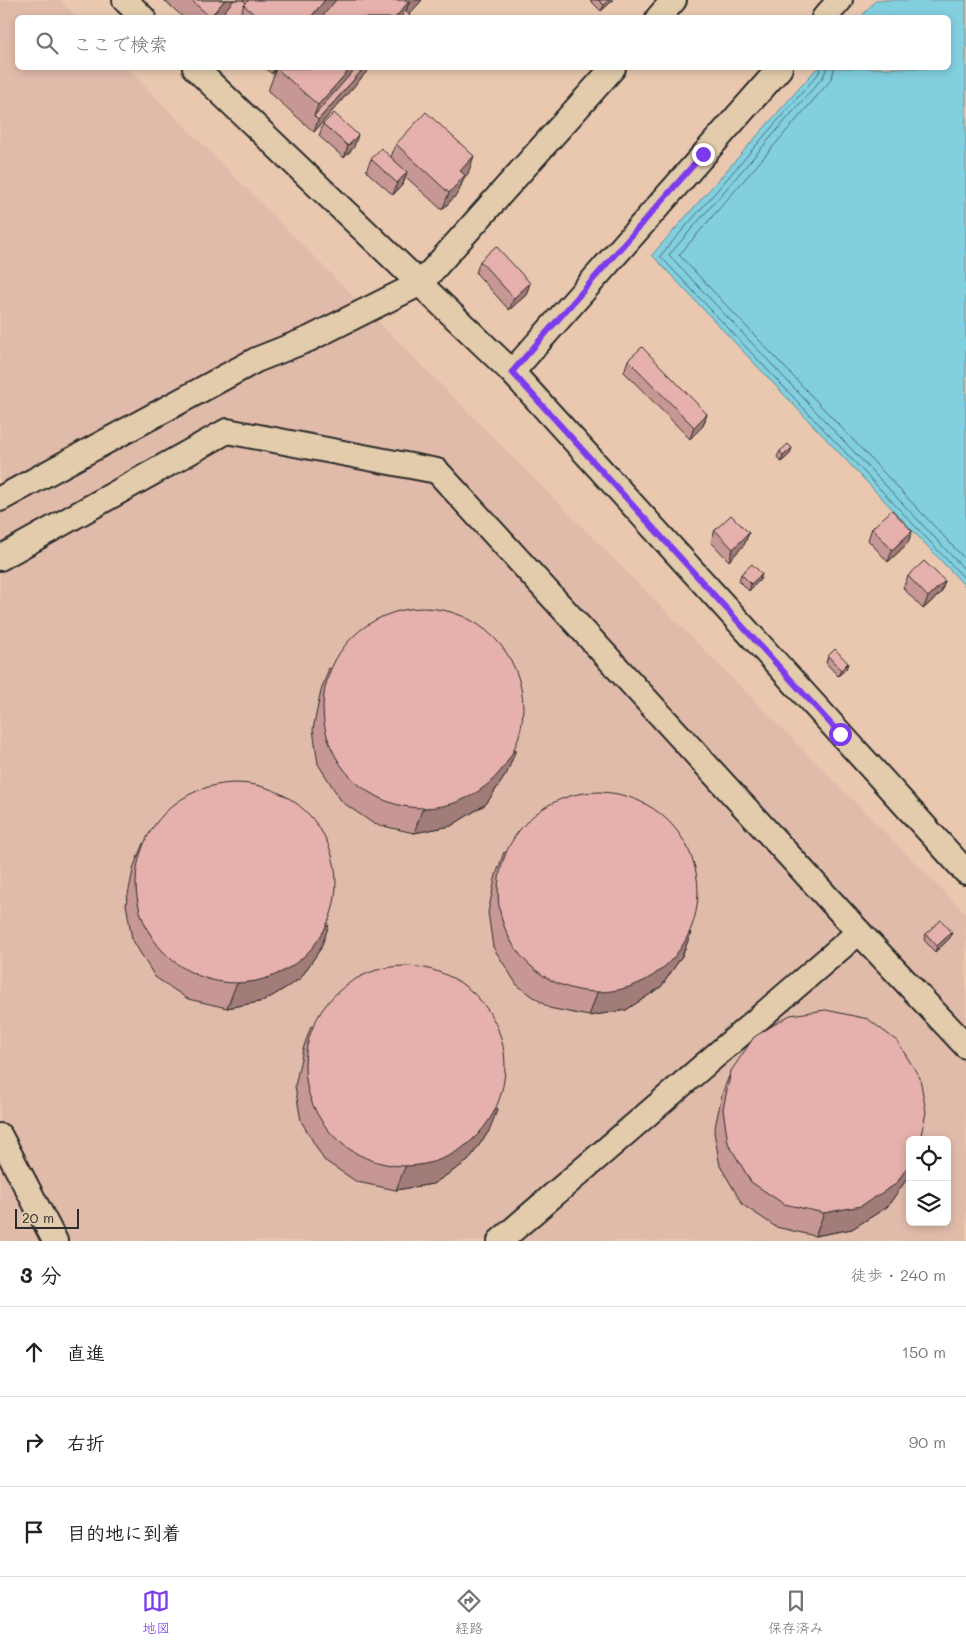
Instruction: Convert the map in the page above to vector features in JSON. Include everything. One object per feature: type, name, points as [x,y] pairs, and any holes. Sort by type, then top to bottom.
[{"type":"street","points":[[125,0],[140,15]]},
{"type":"street","points":[[661,15],[674,0]]},
{"type":"street","points":[[827,15],[840,0]]},
{"type":"street","points":[[197,70],[512,372],[966,872]]},
{"type":"street","points":[[0,499],[256,360],[309,338],[421,283],[611,70]]},
{"type":"street","points":[[512,372],[778,70]]},
{"type":"street","points":[[0,558],[227,431],[438,471],[859,932],[966,1046]]},
{"type":"street","points":[[500,1241],[859,932]]},
{"type":"street","points":[[0,1136],[55,1241]]},
{"type":"shaded area","points":[[0,0],[60,0],[75,15],[15,15],[15,70],[129,70],[966,914],[966,1241],[0,1241]]},
{"type":"water","points":[[876,0],[966,0],[966,587],[652,255],[815,70],[951,70],[951,15],[863,15]]},
{"type":"building","points":[[191,0],[225,0],[212,15],[208,15]]},
{"type":"building","points":[[234,0],[243,0],[246,3],[240,15],[222,14]]},
{"type":"building","points":[[249,0],[325,0],[312,15],[255,15],[244,5]]},
{"type":"building","points":[[336,0],[410,0],[398,15],[324,15]]},
{"type":"building","points":[[598,0],[609,0],[604,5]]},
{"type":"building","points":[[405,11],[410,15],[402,15]]},
{"type":"building","points":[[278,70],[349,70],[318,105]]},
{"type":"building","points":[[354,70],[362,70],[318,120],[314,116]]},
{"type":"building","points":[[426,112],[474,156],[460,171],[465,175],[449,193],[396,144]]},
{"type":"building","points":[[334,113],[358,135],[348,146],[323,124]]},
{"type":"building","points":[[381,148],[407,172],[397,183],[371,159]]},
{"type":"building","points":[[496,246],[530,283],[514,298],[480,261]]},
{"type":"building","points":[[642,347],[707,414],[694,427],[628,360]]},
{"type":"building","points":[[788,444],[792,448],[783,456],[780,451]]},
{"type":"building","points":[[892,510],[912,531],[892,550],[872,528]]},
{"type":"building","points":[[731,515],[749,533],[733,549],[715,530]]},
{"type":"building","points":[[924,561],[945,581],[928,597],[908,576]]},
{"type":"building","points":[[752,564],[762,574],[751,584],[741,574]]},
{"type":"building","points":[[413,608],[433,608],[461,615],[479,625],[494,637],[506,652],[516,670],[523,698],[523,718],[516,746],[506,764],[494,779],[479,791],[461,801],[433,808],[413,808],[385,801],[367,791],[346,772],[330,746],[327,737],[323,718],[323,698],[330,670],[340,652],[359,631],[385,615],[394,612]]},
{"type":"building","points":[[835,649],[848,663],[841,670],[828,656]]},
{"type":"building","points":[[226,783],[246,783],[274,790],[292,800],[307,812],[319,827],[329,845],[336,873],[336,893],[329,921],[319,939],[307,954],[292,966],[274,976],[246,983],[226,983],[198,976],[180,966],[159,947],[143,921],[140,912],[136,893],[136,873],[143,845],[153,827],[172,806],[198,790],[207,787]]},
{"type":"building","points":[[588,792],[608,792],[636,799],[662,814],[676,828],[691,854],[698,882],[698,902],[691,930],[676,956],[662,970],[627,988],[608,992],[588,992],[560,985],[534,970],[520,956],[502,921],[498,902],[498,882],[505,854],[520,828],[534,814],[569,796]]},
{"type":"building","points":[[941,920],[952,932],[937,946],[926,934]]},
{"type":"building","points":[[395,966],[415,966],[443,973],[469,988],[483,1002],[498,1028],[505,1056],[505,1076],[498,1104],[483,1130],[469,1144],[434,1162],[415,1166],[395,1166],[367,1159],[341,1144],[327,1130],[309,1095],[305,1076],[305,1056],[312,1028],[327,1002],[341,988],[376,970]]},
{"type":"building","points":[[826,1010],[868,1019],[897,1041],[920,1078],[926,1112],[921,1136],[906,1136],[906,1169],[896,1184],[861,1206],[824,1213],[784,1204],[751,1182],[728,1143],[723,1109],[731,1071],[754,1037],[790,1015]]},
{"type":"route","points":[[703,154],[512,372],[840,734]]}]
